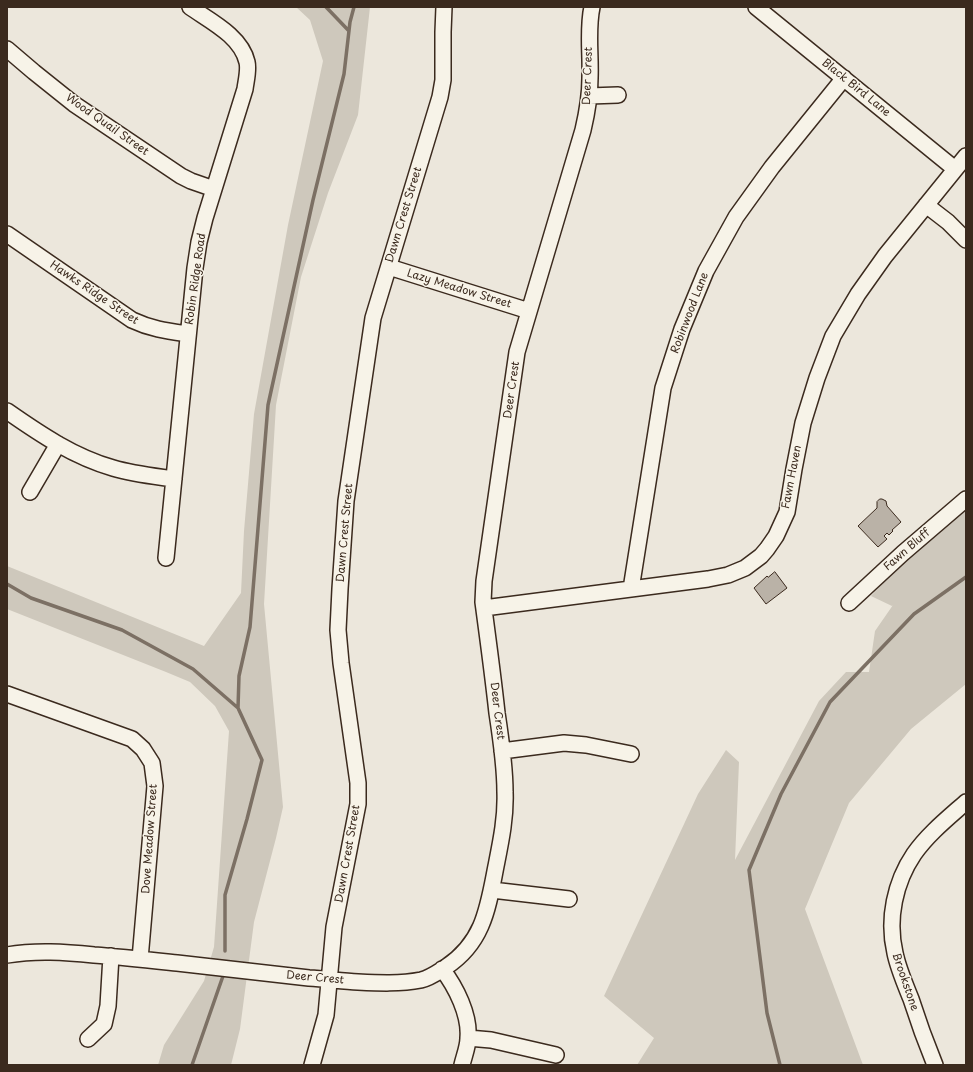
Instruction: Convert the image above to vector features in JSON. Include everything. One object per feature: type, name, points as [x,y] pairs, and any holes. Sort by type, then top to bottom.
[{"type":"street","name":"Robin Ridge Road","points":[[166,558],[188,334],[199,242],[245,89],[247,74],[247,62],[241,48],[231,36],[190,7]]},
{"type":"street","name":"Dawn Crest Street","points":[[312,1065],[326,1015],[334,927],[358,804],[358,783],[341,663],[338,630],[346,501],[373,318],[444,80],[444,7]]},
{"type":"street","name":"Deer Crest","points":[[7,955],[42,951],[64,952],[329,980],[399,983],[421,980],[431,976],[458,957],[469,946],[478,933],[483,924],[489,904],[502,837],[505,812],[502,751],[484,608],[484,581],[517,352],[583,130],[588,104],[590,79],[589,31],[592,7]]},
{"type":"street","name":"Black Bird Lane","points":[[756,7],[955,169]]},
{"type":"street","name":"Wood Quail Street","points":[[7,49],[74,104],[181,176],[214,189]]},
{"type":"street","name":"Robinwood Lane","points":[[631,589],[663,388],[682,329],[706,271],[736,217],[772,167],[844,78]]},
{"type":"street","points":[[589,96],[618,95]]},
{"type":"street","name":"Fawn Haven","points":[[484,608],[708,579],[728,575],[745,568],[757,560],[776,536],[787,512],[803,423],[817,378],[833,336],[858,294],[885,256],[966,156]]},
{"type":"street","points":[[926,205],[948,222],[966,240]]},
{"type":"street","name":"Hawks Ridge Street","points":[[7,234],[132,320],[161,331],[188,334]]},
{"type":"street","name":"Lazy Meadow Street","points":[[389,267],[529,311]]},
{"type":"street","points":[[7,411],[32,429],[88,459],[112,468],[137,474],[174,478]]},
{"type":"street","points":[[30,492],[58,444]]},
{"type":"street","name":"Fawn Bluff","points":[[849,603],[903,553],[966,499]]},
{"type":"street","name":"Dove Meadow Street","points":[[7,694],[132,739],[143,749],[152,762],[155,786],[140,959]]},
{"type":"street","points":[[502,751],[564,743],[586,745],[631,754]]},
{"type":"street","name":"Brookstone","points":[[935,1065],[895,954],[892,927],[894,901],[901,876],[914,853],[931,834],[966,802]]},
{"type":"street","points":[[492,890],[570,899]]},
{"type":"street","points":[[88,1039],[104,1024],[108,1006],[110,956]]},
{"type":"street","points":[[442,969],[459,996],[468,1025],[468,1038],[462,1065]]},
{"type":"street","points":[[468,1038],[491,1040],[556,1055]]},
{"type":"shaded area","points":[[296,7],[370,7],[358,115],[328,193],[301,277],[276,405],[264,604],[283,807],[254,922],[240,1029],[231,1065],[158,1065],[164,1045],[204,981],[214,947],[229,731],[215,706],[190,682],[7,609],[7,566],[204,646],[241,593],[244,531],[254,414],[288,225],[323,61],[310,20]]},
{"type":"shaded area","points":[[966,508],[966,684],[911,729],[849,803],[805,909],[863,1065],[637,1065],[654,1038],[604,996],[698,794],[726,750],[739,762],[735,860],[819,701],[846,672],[869,672],[875,631],[893,605],[892,606],[871,596],[893,572]]},
{"type":"building","points":[[880,499],[886,501],[887,506],[901,522],[889,535],[887,533],[884,536],[887,539],[878,547],[858,526],[877,508],[877,502]]},
{"type":"building","points":[[775,572],[787,588],[766,604],[754,588],[767,576],[768,577]]},
{"type":"waterway","points":[[326,7],[349,31]]},
{"type":"waterway","points":[[238,708],[239,676],[250,627],[268,405],[313,200],[344,74],[350,22],[354,7]]},
{"type":"waterway","points":[[780,1065],[767,1013],[749,870],[781,794],[830,702],[914,614],[966,577]]},
{"type":"waterway","points":[[7,584],[31,598],[122,630],[193,669],[238,708],[262,760],[225,895],[225,951]]},
{"type":"waterway","points":[[192,1065],[223,976]]}]
